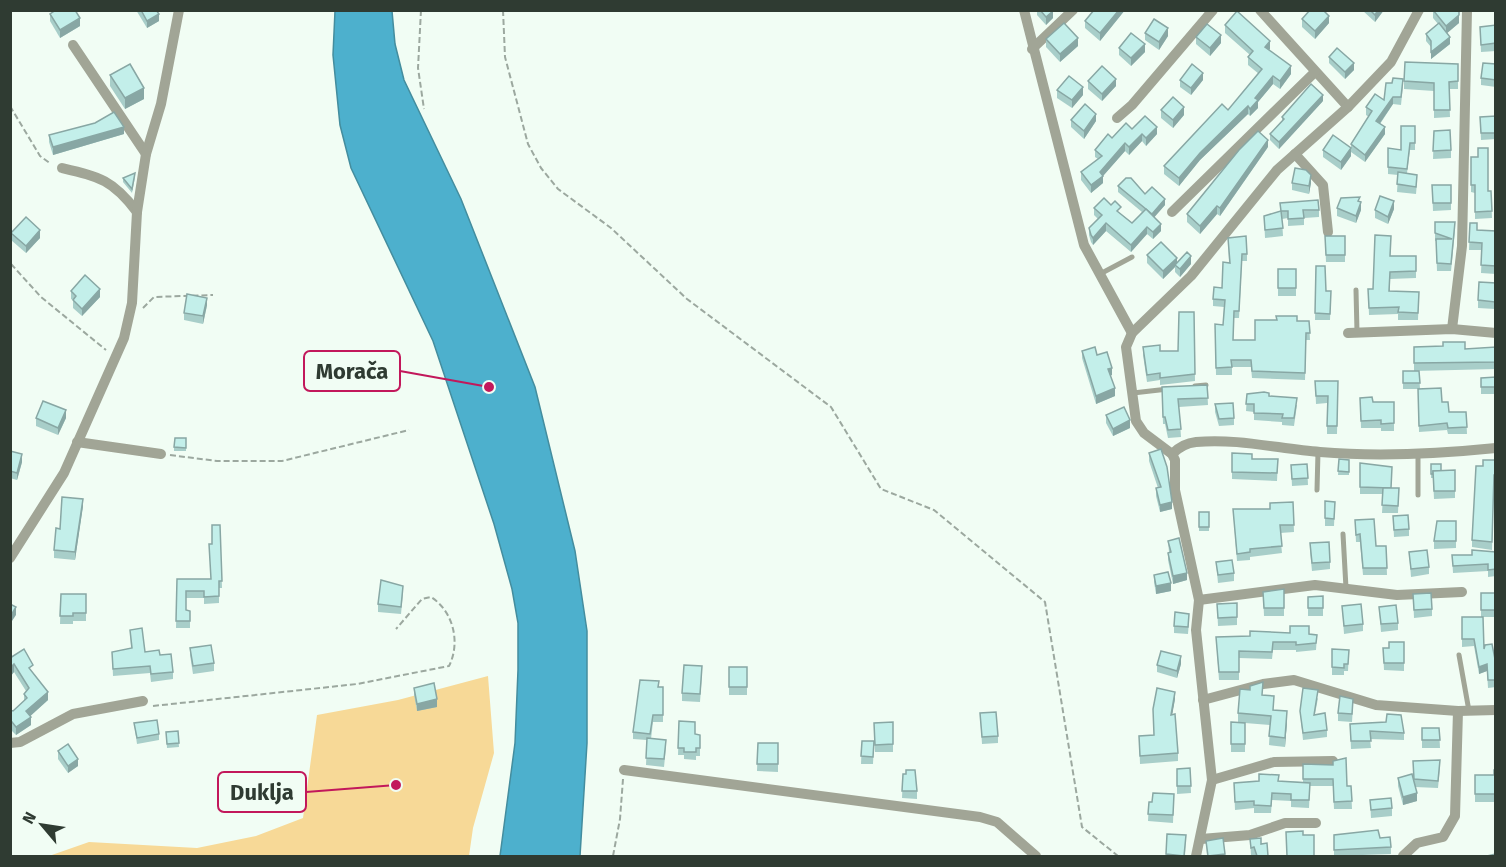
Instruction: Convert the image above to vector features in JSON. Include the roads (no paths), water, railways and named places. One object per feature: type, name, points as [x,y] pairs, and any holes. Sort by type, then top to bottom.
[{"type":"street","points":[[10,558],[64,474],[116,358],[126,330],[132,303],[137,212],[146,153],[171,58],[179,10]]},
{"type":"street","points":[[1024,10],[1032,49],[1084,245],[1132,333]]},
{"type":"street","points":[[1032,49],[1073,10]]},
{"type":"street","points":[[1117,118],[1132,105],[1213,10]]},
{"type":"street","points":[[1260,10],[1348,107]]},
{"type":"street","points":[[1196,856],[1212,780],[1196,630],[1198,600],[1175,490],[1175,460],[1172,454],[1144,433],[1136,421],[1126,347],[1132,333],[1191,276],[1277,170],[1348,107],[1391,62],[1419,10]]},
{"type":"street","points":[[1452,329],[1462,246],[1467,10]]},
{"type":"street","points":[[73,45],[146,153]]},
{"type":"street","points":[[1172,212],[1315,72]]},
{"type":"street","points":[[1295,154],[1323,184],[1328,232]]},
{"type":"street","points":[[63,168],[93,174],[111,183],[137,212]]},
{"type":"street","points":[[1352,333],[1452,329],[1496,333]]},
{"type":"street","points":[[77,442],[161,454]]},
{"type":"street","points":[[1172,454],[1181,446],[1197,442],[1261,445],[1318,452],[1418,455],[1496,448]]},
{"type":"street","points":[[1198,600],[1298,586],[1346,588],[1397,595],[1462,592]]},
{"type":"street","points":[[1203,700],[1263,684],[1294,680],[1376,705],[1464,711],[1496,710]]},
{"type":"street","points":[[10,743],[20,742],[73,714],[146,704]]},
{"type":"street","points":[[1403,856],[1417,843],[1443,837],[1455,816],[1464,711]]},
{"type":"street","points":[[1212,780],[1274,762],[1333,761]]},
{"type":"street","points":[[624,770],[980,817],[997,822],[1036,856]]},
{"type":"street","points":[[1201,839],[1250,835],[1286,823],[1316,823]]},
{"type":"lane","points":[[1100,274],[1132,257]]},
{"type":"lane","points":[[1352,333],[1356,290]]},
{"type":"lane","points":[[1184,387],[1206,385]]},
{"type":"lane","points":[[1131,393],[1174,389]]},
{"type":"lane","points":[[1317,490],[1318,452]]},
{"type":"lane","points":[[1418,455],[1418,495]]},
{"type":"lane","points":[[1343,534],[1346,588]]},
{"type":"lane","points":[[1459,655],[1464,711]]},
{"type":"water","points":[[335,11],[392,11],[395,44],[404,80],[461,199],[535,387],[575,551],[587,631],[587,743],[580,856],[500,856],[515,743],[518,623],[512,589],[494,524],[433,341],[351,168],[340,125],[333,55]]},
{"type":"place","name":"Morača","points":[[489,387]]},
{"type":"place","name":"Duklja","points":[[396,785]]}]
